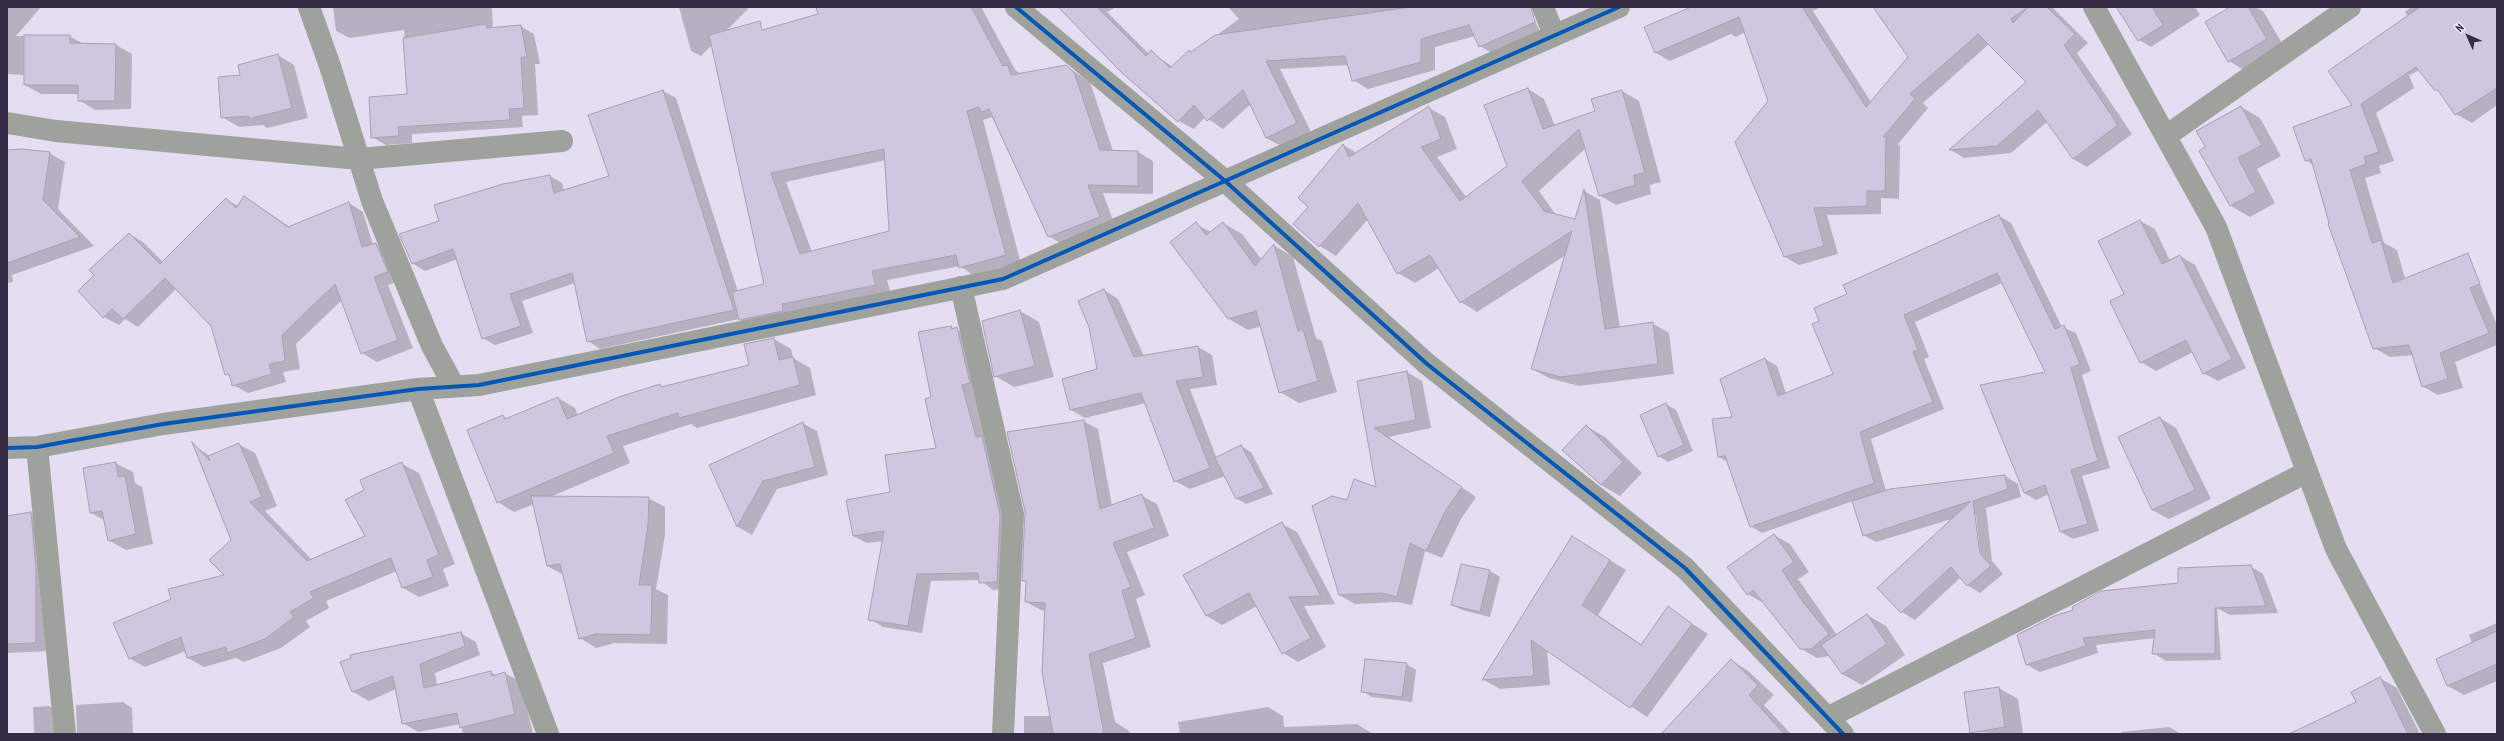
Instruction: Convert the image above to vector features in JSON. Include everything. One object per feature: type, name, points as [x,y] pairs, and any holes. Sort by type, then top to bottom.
[{"type":"street","points":[[309,7],[372,201],[432,346],[454,386]]},
{"type":"street","points":[[1016,7],[1224,180],[1428,364],[1686,568],[1829,717],[1843,734]]},
{"type":"street","points":[[1543,7],[1554,35]]},
{"type":"street","points":[[7,448],[37,447],[163,424],[418,389],[487,383],[1003,279],[1224,180],[1619,7]]},
{"type":"street","points":[[2094,7],[2216,227],[2336,549],[2435,734]]},
{"type":"street","points":[[2166,136],[2350,7]]},
{"type":"street","points":[[7,123],[56,131],[359,159],[562,141]]},
{"type":"street","points":[[961,287],[1013,514],[1003,734]]},
{"type":"street","points":[[418,389],[548,734]]},
{"type":"street","points":[[37,447],[65,734]]},
{"type":"street","points":[[1829,717],[2307,472]]},
{"type":"building","points":[[816,7],[971,7],[1003,66],[1008,65],[1011,75],[1066,65],[1074,72],[1100,150],[1138,151],[1138,186],[1088,185],[1100,217],[1048,237],[989,109],[981,112],[979,107],[967,111],[1006,255],[959,268],[956,255],[872,271],[876,285],[782,304],[783,311],[739,320],[732,292],[764,284],[709,35],[760,21],[762,30],[818,14]],"holes":[[[884,149],[889,231],[800,254],[771,173]]]},
{"type":"building","points":[[1058,7],[1097,7],[1146,56],[1151,50],[1170,68],[1189,50],[1191,52],[1215,35],[1411,7],[1531,7],[1535,22],[1479,47],[1469,25],[1421,39],[1421,62],[1352,81],[1345,56],[1266,61],[1297,123],[1266,138],[1243,90],[1207,121],[1194,105],[1178,122],[1121,72]]},
{"type":"building","points":[[1691,7],[1802,7],[1866,107],[1908,57],[1873,7],[2028,7],[2047,7],[2075,34],[2064,45],[2118,125],[2073,159],[2038,110],[1997,146],[1949,150],[2026,82],[1978,34],[1910,94],[1915,99],[1883,137],[1886,136],[1885,191],[1867,191],[1867,206],[1814,208],[1824,246],[1784,257],[1735,142],[1768,101],[1739,17],[1655,53],[1644,27]],"holes":[[[2028,7],[2013,23],[2011,19]]]},
{"type":"building","points":[[2116,7],[2152,7],[2163,25],[2138,41]]},
{"type":"building","points":[[2230,7],[2248,7],[2267,39],[2228,62],[2205,22]]},
{"type":"building","points":[[2420,7],[2497,7],[2497,88],[2455,115],[2437,89],[2435,91],[2416,67],[2361,104],[2379,152],[2364,157],[2366,164],[2350,170],[2372,243],[2381,240],[2393,283],[2468,253],[2480,284],[2470,288],[2489,333],[2440,353],[2448,379],[2422,387],[2409,345],[2373,349],[2328,224],[2329,223],[2311,159],[2305,161],[2293,127],[2352,105],[2328,71]]},
{"type":"building","points":[[486,24],[487,28],[521,25],[527,57],[521,57],[524,108],[509,109],[510,120],[398,127],[399,136],[371,138],[369,97],[407,94],[403,38]]},
{"type":"building","points":[[24,35],[70,35],[70,43],[116,44],[115,101],[78,101],[78,85],[24,85]]},
{"type":"building","points":[[278,54],[292,108],[249,119],[249,116],[221,118],[218,77],[240,75],[238,65]]},
{"type":"building","points":[[1528,88],[1543,129],[1595,111],[1591,99],[1622,90],[1645,173],[1634,175],[1635,185],[1599,196],[1579,129],[1522,181],[1544,211],[1575,219],[1584,189],[1605,329],[1653,322],[1658,364],[1561,377],[1531,369],[1572,231],[1460,303],[1430,255],[1397,274],[1358,203],[1319,247],[1293,224],[1308,207],[1298,198],[1343,144],[1349,157],[1429,106],[1441,139],[1421,147],[1460,201],[1507,166],[1484,105]]},
{"type":"building","points":[[663,90],[734,310],[587,342],[572,273],[510,294],[521,326],[482,339],[453,249],[412,264],[399,234],[439,221],[434,205],[503,184],[550,175],[554,193],[609,176],[588,115]]},
{"type":"building","points":[[2241,106],[2262,145],[2238,158],[2256,192],[2230,206],[2199,151],[2205,146],[2196,131]]},
{"type":"building","points":[[22,149],[50,152],[43,200],[80,237],[7,263],[7,150]]},
{"type":"building","points":[[244,196],[288,227],[349,202],[362,247],[376,243],[388,272],[374,277],[398,340],[361,354],[335,284],[282,335],[285,361],[269,364],[272,374],[232,386],[229,374],[225,375],[211,326],[165,278],[123,319],[112,309],[103,318],[78,291],[94,275],[89,270],[129,233],[160,264],[226,198],[236,208]]},
{"type":"building","points":[[1999,215],[2055,329],[2064,325],[2080,364],[2071,368],[2098,461],[2071,470],[2088,524],[2060,532],[2045,485],[2024,493],[1980,385],[2045,372],[1997,273],[1904,315],[1918,350],[1913,352],[1933,402],[1860,432],[1874,483],[1750,527],[1725,456],[1718,457],[1712,419],[1732,417],[1720,379],[1765,358],[1778,396],[1833,374],[1812,324],[1819,321],[1814,308],[1847,294],[1843,285]]},
{"type":"building","points":[[2140,220],[2162,264],[2180,255],[2232,359],[2203,374],[2186,340],[2140,363],[2111,304],[2110,301],[2124,294],[2098,241]]},
{"type":"building","points":[[1196,222],[1206,235],[1223,222],[1255,266],[1274,244],[1298,331],[1303,329],[1318,381],[1279,393],[1256,311],[1228,319],[1170,242]]},
{"type":"building","points":[[1104,289],[1134,357],[1198,346],[1203,377],[1176,381],[1210,468],[1174,482],[1141,393],[1070,410],[1062,379],[1097,369],[1089,327],[1078,301]]},
{"type":"building","points":[[1020,310],[1035,366],[994,377],[982,321]]},
{"type":"building","points":[[951,326],[952,329],[957,327],[970,383],[962,385],[976,437],[982,436],[1000,515],[997,582],[979,583],[978,573],[917,574],[908,626],[868,620],[884,531],[853,536],[846,500],[890,492],[885,455],[936,448],[925,399],[931,397],[918,332]]},
{"type":"building","points":[[774,338],[779,360],[793,357],[800,385],[679,418],[678,413],[607,436],[614,453],[497,503],[467,430],[503,415],[505,419],[558,397],[567,419],[619,397],[660,384],[661,387],[749,365],[744,344]]},
{"type":"building","points":[[1407,371],[1416,420],[1374,428],[1462,487],[1446,510],[1426,551],[1410,543],[1397,597],[1381,593],[1339,595],[1312,506],[1332,496],[1347,500],[1354,479],[1376,487],[1357,381]]},
{"type":"building","points":[[1666,403],[1684,445],[1658,457],[1640,415]]},
{"type":"building","points":[[2160,417],[2195,490],[2152,510],[2118,437]]},
{"type":"building","points":[[1084,420],[1100,509],[1142,494],[1154,528],[1113,543],[1131,587],[1122,591],[1136,638],[1089,654],[1104,734],[1053,734],[1042,672],[1045,603],[1025,602],[1026,581],[1022,581],[1025,511],[1007,432]]},
{"type":"building","points":[[803,422],[815,467],[763,481],[737,527],[709,465]]},
{"type":"building","points":[[1586,425],[1623,462],[1601,485],[1562,450]]},
{"type":"building","points":[[192,442],[210,461],[208,456],[239,443],[262,497],[250,502],[307,561],[365,536],[345,500],[364,490],[360,480],[402,462],[439,555],[427,560],[433,577],[402,588],[391,558],[310,592],[314,598],[290,612],[294,617],[265,639],[227,653],[226,647],[187,658],[181,637],[129,659],[113,623],[171,599],[168,589],[224,575],[209,560],[231,540]]},
{"type":"building","points":[[1241,445],[1264,488],[1236,499],[1215,458]]},
{"type":"building","points":[[116,462],[118,477],[125,476],[136,534],[108,541],[102,511],[90,513],[83,468]]},
{"type":"building","points":[[2005,475],[2008,489],[1973,501],[1980,553],[1991,566],[1967,586],[1951,567],[1901,613],[1877,588],[1971,501],[1863,536],[1852,501],[1890,489]]},
{"type":"building","points":[[531,496],[649,497],[648,525],[639,585],[652,585],[651,635],[596,634],[579,639],[560,564],[547,566]]},
{"type":"building","points":[[31,512],[36,568],[36,643],[7,644],[7,516]]},
{"type":"building","points":[[1282,522],[1321,596],[1289,597],[1311,638],[1282,654],[1249,593],[1206,616],[1183,575]]},
{"type":"building","points":[[1774,534],[1794,562],[1782,570],[1803,602],[1829,634],[1811,649],[1800,649],[1753,590],[1747,595],[1727,567]]},
{"type":"building","points":[[1572,536],[1610,560],[1582,605],[1641,645],[1668,606],[1692,624],[1630,708],[1531,640],[1534,676],[1482,680]]},
{"type":"building","points":[[1461,564],[1490,570],[1480,612],[1451,605]]},
{"type":"building","points":[[2251,565],[2266,606],[2215,608],[2215,654],[2152,654],[2155,630],[2083,638],[2086,646],[2026,665],[2017,635],[2054,616],[2073,610],[2072,607],[2101,591],[2178,583],[2178,568]]},
{"type":"building","points":[[1867,614],[1887,644],[1842,674],[1821,645]]},
{"type":"building","points":[[2497,631],[2497,664],[2447,686],[2436,659]]},
{"type":"building","points":[[461,632],[465,646],[420,664],[424,688],[491,671],[492,676],[505,672],[515,714],[460,728],[457,713],[402,724],[393,676],[352,692],[340,662],[351,658],[350,655]]},
{"type":"building","points":[[1365,659],[1407,663],[1402,697],[1361,692]]},
{"type":"building","points":[[1731,659],[1758,685],[1749,695],[1784,734],[1661,734]]},
{"type":"building","points":[[2380,677],[2408,734],[2289,734],[2356,702],[2351,692]]},
{"type":"building","points":[[1999,687],[2005,727],[1970,733],[1964,692]]},
{"type":"cycle path","points":[[1016,7],[1224,180],[1427,364],[1685,568],[1843,734]]},
{"type":"cycle path","points":[[7,448],[37,447],[163,424],[418,389],[479,385],[1003,279],[1619,7]]}]
